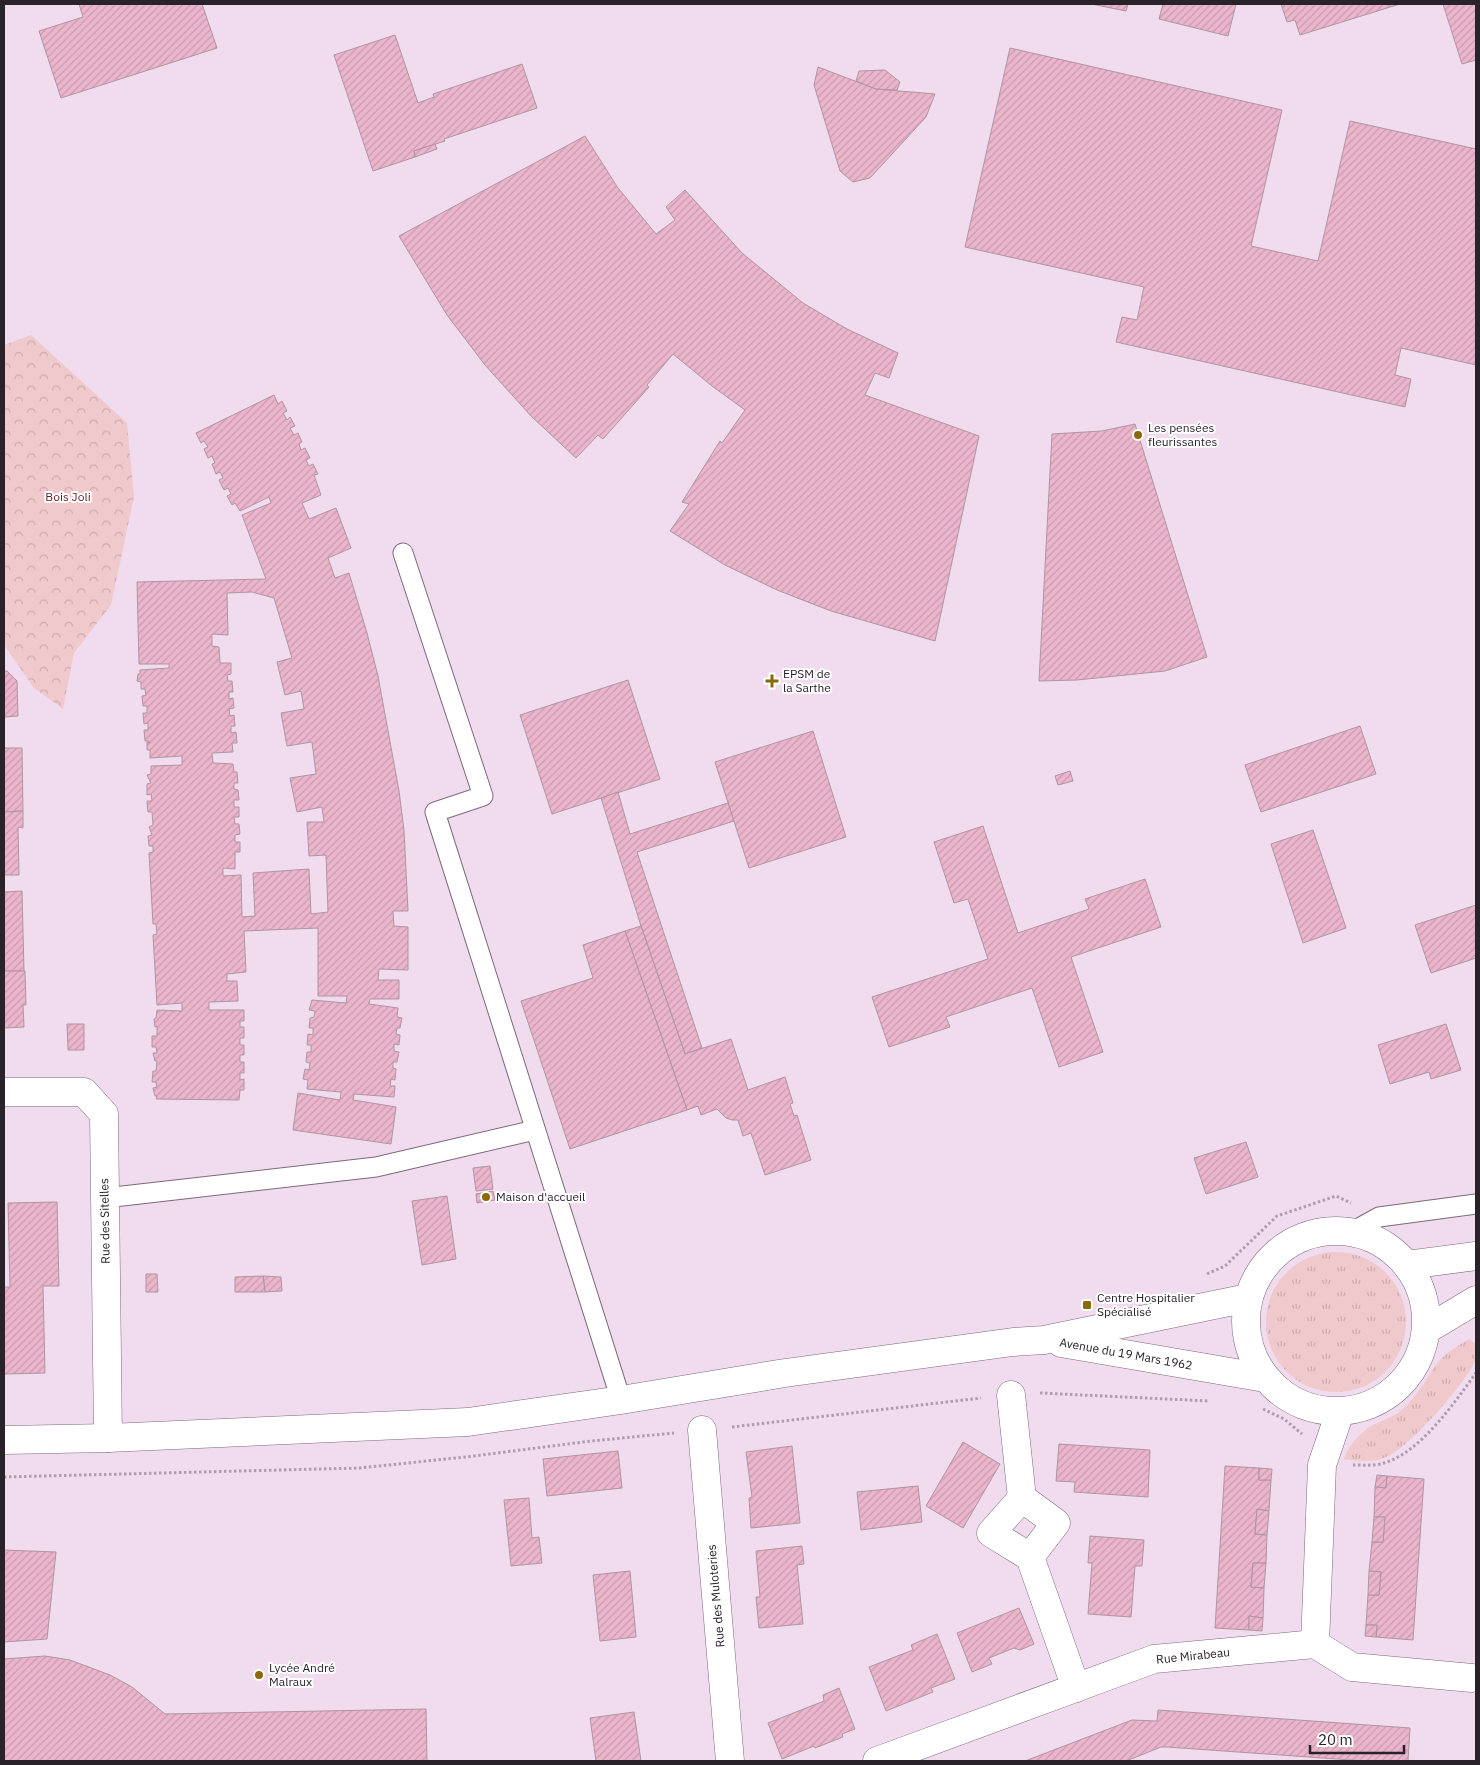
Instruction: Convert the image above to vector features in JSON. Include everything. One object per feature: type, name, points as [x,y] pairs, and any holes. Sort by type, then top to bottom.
[{"type":"street","name":"Rue des Sitelles","points":[[4,1092],[84,1092],[104,1114],[108,1438]]},
{"type":"street","points":[[1321,1232],[1352,1232],[1384,1244],[1407,1265],[1417,1282],[1424,1304],[1426,1330],[1422,1350],[1414,1367],[1394,1391],[1371,1405],[1340,1412],[1319,1410],[1289,1399],[1265,1378],[1253,1358],[1247,1341],[1245,1317],[1248,1298],[1256,1278],[1268,1261],[1293,1241],[1321,1232]]},
{"type":"street","points":[[1407,1265],[1476,1256]]},
{"type":"street","name":"Avenue du 19 Mars 1962","points":[[1044,1340],[1248,1298]]},
{"type":"street","points":[[1426,1330],[1476,1300]]},
{"type":"street","points":[[4,1440],[108,1438],[468,1422],[785,1373],[1013,1342],[1044,1340]]},
{"type":"street","name":"Avenue du 19 Mars 1962","points":[[1044,1340],[1265,1378]]},
{"type":"street","points":[[1012,1395],[1022,1498],[991,1533],[1030,1557],[1076,1688]]},
{"type":"street","points":[[1340,1412],[1322,1465],[1315,1644],[1352,1667],[1475,1680]]},
{"type":"street","name":"Rue des Muloteries","points":[[702,1430],[730,1761]]},
{"type":"street","points":[[1022,1498],[1056,1523],[1030,1557]]},
{"type":"street","name":"Rue Mirabeau","points":[[876,1761],[1154,1659],[1315,1644]]},
{"type":"lane","points":[[403,553],[484,796],[435,812],[620,1400]]},
{"type":"lane","points":[[105,1198],[376,1167],[535,1130]]},
{"type":"lane","points":[[1352,1232],[1380,1217],[1476,1204]]},
{"type":"path","points":[[1322,1465],[1383,1463],[1402,1454],[1416,1444],[1440,1420],[1476,1373]]},
{"type":"green space","name":"Bois Joli","points":[[31,335],[127,423],[134,497],[111,605],[74,653],[63,709],[34,688],[4,645],[4,345]]},
{"type":"green space","points":[[1336,1252],[1350,1253],[1363,1257],[1386,1272],[1401,1295],[1405,1308],[1405,1336],[1401,1349],[1386,1372],[1363,1387],[1350,1391],[1336,1392],[1322,1391],[1309,1387],[1286,1372],[1271,1349],[1267,1336],[1266,1322],[1267,1308],[1271,1295],[1286,1272],[1309,1257],[1322,1253]]},
{"type":"green space","points":[[1469,1339],[1476,1344],[1474,1363],[1447,1401],[1421,1429],[1396,1451],[1381,1459],[1365,1461],[1344,1459],[1352,1444],[1364,1431],[1395,1415],[1404,1408],[1439,1361],[1451,1350]]},
{"type":"building","points":[[79,4],[202,4],[217,48],[61,98],[39,31],[83,17]]},
{"type":"building","points":[[1091,4],[1128,4],[1126,11]]},
{"type":"building","points":[[1163,4],[1236,4],[1228,36],[1159,19]]},
{"type":"building","points":[[1281,4],[1400,4],[1300,35],[1295,20],[1287,22]]},
{"type":"building","points":[[1443,4],[1476,4],[1476,60],[1462,64]]},
{"type":"building","points":[[395,35],[418,103],[434,97],[433,94],[522,64],[537,108],[444,139],[445,141],[414,151],[415,157],[373,171],[334,55]]},
{"type":"building","points":[[1010,48],[1282,110],[1251,246],[1318,261],[1350,121],[1476,149],[1476,365],[1401,348],[1395,375],[1411,379],[1405,407],[1116,342],[1122,317],[1137,320],[1144,287],[965,247]]},
{"type":"building","points":[[818,67],[876,89],[935,94],[926,117],[870,178],[853,182],[840,171],[814,85]]},
{"type":"building","points":[[885,70],[900,82],[897,90],[876,89],[856,81],[859,71]]},
{"type":"building","points":[[585,136],[618,188],[656,234],[675,220],[666,207],[685,190],[742,253],[803,303],[847,329],[898,353],[889,378],[875,373],[865,395],[979,436],[935,641],[831,611],[777,590],[725,565],[670,531],[689,504],[682,502],[720,441],[722,443],[745,410],[673,354],[647,385],[649,387],[603,439],[598,435],[576,458],[531,416],[485,365],[447,315],[399,236]]},
{"type":"building","points":[[435,144],[437,149],[415,157],[414,151]]},
{"type":"building","points":[[274,395],[278,404],[282,401],[287,411],[283,413],[287,420],[290,417],[295,426],[290,428],[294,435],[298,433],[302,442],[299,444],[301,450],[305,448],[310,458],[306,460],[309,466],[313,464],[318,474],[314,475],[321,495],[302,503],[309,519],[336,508],[351,548],[328,558],[335,578],[349,573],[378,676],[399,791],[404,830],[408,911],[393,911],[394,926],[408,927],[408,970],[379,969],[378,980],[399,980],[399,999],[370,999],[369,1004],[398,1008],[397,1017],[402,1018],[400,1028],[397,1028],[396,1034],[400,1035],[399,1045],[394,1044],[394,1051],[399,1052],[397,1062],[393,1062],[393,1068],[396,1069],[395,1080],[391,1079],[390,1086],[395,1086],[394,1097],[354,1094],[353,1100],[396,1107],[391,1144],[293,1130],[298,1093],[340,1100],[341,1092],[307,1089],[308,1080],[303,1079],[305,1069],[309,1070],[310,1063],[306,1062],[307,1052],[311,1052],[311,1045],[307,1045],[308,1034],[313,1035],[313,1028],[309,1028],[310,1018],[314,1017],[315,1011],[309,1010],[312,1000],[346,1003],[347,996],[318,996],[318,928],[244,931],[246,972],[227,974],[227,981],[237,981],[238,1001],[209,1002],[209,1010],[244,1010],[244,1021],[240,1021],[240,1027],[244,1027],[244,1038],[240,1038],[240,1045],[244,1045],[244,1055],[240,1055],[240,1062],[244,1062],[244,1073],[240,1073],[240,1080],[244,1079],[244,1090],[240,1090],[239,1100],[156,1099],[157,1096],[155,1096],[153,1088],[157,1087],[156,1082],[152,1082],[153,1071],[156,1071],[157,1061],[155,1061],[153,1053],[157,1053],[156,1047],[152,1047],[152,1036],[157,1036],[157,1026],[155,1027],[154,1019],[156,1018],[157,1010],[182,1011],[182,1003],[157,1005],[153,935],[157,934],[156,924],[153,924],[149,853],[153,852],[153,846],[149,846],[148,836],[152,835],[149,827],[153,825],[152,812],[148,812],[147,801],[152,801],[151,794],[147,795],[147,784],[151,783],[147,775],[151,774],[151,766],[182,765],[182,756],[150,758],[150,750],[147,750],[147,742],[150,743],[145,741],[144,730],[148,730],[148,723],[144,724],[143,713],[147,713],[147,706],[143,706],[142,696],[146,695],[145,689],[141,689],[141,682],[137,681],[138,674],[140,674],[140,670],[169,668],[169,664],[139,664],[137,582],[266,579],[242,515],[271,503],[269,497],[240,511],[235,503],[232,505],[227,496],[231,494],[228,488],[224,490],[219,480],[223,478],[220,472],[216,474],[212,464],[215,463],[212,456],[208,458],[204,449],[208,447],[204,441],[201,443],[196,433]],"holes":[[[252,592],[274,598],[292,658],[277,662],[285,695],[301,691],[304,709],[281,713],[287,746],[312,742],[316,774],[290,778],[297,812],[322,807],[324,822],[307,822],[309,856],[326,855],[328,912],[311,914],[309,869],[253,873],[255,916],[242,917],[241,875],[223,876],[223,868],[235,869],[235,852],[240,852],[240,842],[235,842],[235,835],[240,834],[239,824],[235,824],[234,817],[239,817],[239,807],[234,807],[234,800],[239,800],[238,790],[234,789],[234,783],[238,783],[237,772],[234,772],[233,764],[213,763],[212,753],[233,752],[232,743],[237,743],[236,732],[231,733],[231,726],[235,726],[234,715],[230,716],[229,709],[234,708],[233,698],[229,699],[229,692],[233,692],[232,681],[228,681],[227,675],[231,674],[231,663],[220,663],[219,647],[212,646],[212,634],[228,635],[227,593]]]},
{"type":"building","points":[[1135,424],[1207,657],[1165,671],[1077,680],[1039,681],[1052,434],[1102,431]]},
{"type":"building","points":[[4,671],[7,671],[17,681],[18,716],[4,717]]},
{"type":"building","points":[[628,680],[660,779],[552,814],[520,715]]},
{"type":"building","points":[[1360,726],[1376,774],[1261,812],[1245,765]]},
{"type":"building","points":[[813,731],[846,837],[749,868],[715,762]]},
{"type":"building","points":[[4,748],[22,748],[23,811],[4,812]]},
{"type":"building","points":[[1070,771],[1073,781],[1058,785],[1055,776]]},
{"type":"building","points":[[618,792],[630,834],[728,803],[734,821],[637,852],[702,1048],[685,1054],[641,926],[601,798]]},
{"type":"building","points":[[23,811],[23,828],[18,827],[19,875],[4,875],[4,812]]},
{"type":"building","points":[[983,826],[1018,933],[1089,909],[1085,899],[1145,879],[1161,927],[1071,957],[1103,1052],[1059,1067],[1032,988],[946,1017],[950,1027],[889,1047],[872,997],[988,959],[968,899],[954,903],[934,842]]},
{"type":"building","points":[[1313,830],[1346,928],[1303,943],[1271,844]]},
{"type":"building","points":[[22,891],[24,971],[4,971],[4,892]]},
{"type":"building","points":[[1476,905],[1476,958],[1431,973],[1415,925]]},
{"type":"building","points":[[641,926],[685,1054],[731,1039],[748,1090],[785,1077],[793,1103],[790,1104],[794,1116],[797,1115],[811,1160],[765,1175],[751,1133],[743,1136],[738,1120],[726,1118],[717,1109],[701,1115],[698,1106],[687,1110],[625,931]]},
{"type":"building","points":[[625,931],[687,1110],[570,1149],[521,1001],[593,978],[583,945]]},
{"type":"building","points":[[4,971],[25,971],[26,1005],[23,1005],[24,1027],[4,1028]]},
{"type":"building","points":[[67,1024],[84,1024],[84,1050],[68,1050]]},
{"type":"building","points":[[1446,1024],[1461,1070],[1431,1079],[1429,1072],[1390,1084],[1378,1045]]},
{"type":"building","points":[[1246,1142],[1258,1177],[1206,1194],[1194,1158]]},
{"type":"building","points":[[490,1166],[493,1189],[476,1191],[473,1168]]},
{"type":"building","name":"Maison d'accueil","points":[[493,1191],[495,1200],[477,1203],[476,1194]]},
{"type":"building","points":[[447,1196],[456,1259],[422,1265],[412,1201]]},
{"type":"building","points":[[57,1202],[59,1286],[43,1286],[45,1373],[4,1374],[4,1287],[10,1287],[8,1203]]},
{"type":"building","points":[[146,1274],[157,1274],[158,1292],[146,1292]]},
{"type":"building","points":[[263,1276],[281,1277],[282,1291],[265,1292]]},
{"type":"building","points":[[263,1276],[265,1292],[235,1292],[235,1277]]},
{"type":"building","points":[[963,1442],[1000,1464],[963,1528],[926,1506]]},
{"type":"building","points":[[1059,1444],[1150,1450],[1148,1497],[1074,1492],[1075,1482],[1056,1481]]},
{"type":"building","points":[[792,1446],[800,1523],[751,1528],[749,1498],[752,1497],[746,1452]]},
{"type":"building","points":[[618,1451],[622,1488],[547,1496],[543,1459]]},
{"type":"building","points":[[1225,1466],[1259,1468],[1259,1480],[1271,1480],[1269,1511],[1257,1509],[1255,1534],[1267,1535],[1266,1563],[1253,1563],[1251,1587],[1264,1588],[1263,1618],[1249,1616],[1249,1630],[1215,1628]]},
{"type":"building","points":[[1259,1468],[1272,1469],[1271,1480],[1259,1480]]},
{"type":"building","points":[[1377,1475],[1387,1476],[1386,1488],[1375,1487]]},
{"type":"building","points":[[1387,1476],[1424,1479],[1413,1640],[1376,1637],[1377,1625],[1366,1625],[1368,1595],[1379,1595],[1381,1572],[1369,1571],[1372,1542],[1383,1542],[1385,1517],[1374,1517],[1375,1487],[1386,1488]]},
{"type":"building","points":[[918,1486],[922,1522],[861,1530],[857,1492]]},
{"type":"building","points":[[529,1498],[532,1538],[539,1537],[542,1563],[511,1566],[504,1500]]},
{"type":"building","points":[[1257,1509],[1269,1511],[1267,1535],[1255,1534]]},
{"type":"building","points":[[1374,1517],[1385,1517],[1383,1542],[1372,1542]]},
{"type":"building","points":[[1090,1536],[1144,1540],[1142,1566],[1135,1566],[1131,1617],[1088,1614],[1092,1563],[1088,1563]]},
{"type":"building","points":[[802,1546],[804,1564],[797,1565],[803,1624],[759,1628],[756,1597],[760,1597],[756,1551]]},
{"type":"building","points":[[4,1550],[56,1552],[47,1639],[4,1642]]},
{"type":"building","points":[[1253,1563],[1266,1563],[1264,1588],[1251,1587]]},
{"type":"building","points":[[630,1571],[636,1637],[600,1641],[593,1575]]},
{"type":"building","points":[[1369,1571],[1381,1572],[1379,1595],[1368,1595]]},
{"type":"building","points":[[1019,1608],[1034,1644],[1020,1650],[1014,1648],[989,1658],[992,1664],[972,1672],[957,1633]]},
{"type":"building","points":[[1249,1616],[1263,1618],[1262,1631],[1249,1630]]},
{"type":"building","points":[[1366,1625],[1377,1625],[1376,1637],[1365,1636]]},
{"type":"building","points":[[937,1634],[955,1679],[931,1688],[933,1692],[886,1711],[869,1667],[913,1650],[911,1645]]},
{"type":"building","points":[[45,1656],[70,1660],[110,1675],[132,1687],[165,1714],[426,1709],[427,1761],[4,1761],[4,1659]]},
{"type":"building","points":[[839,1688],[855,1729],[842,1734],[843,1737],[782,1759],[768,1723],[824,1701],[823,1695]]},
{"type":"building","points":[[1158,1710],[1410,1728],[1408,1761],[1365,1761],[1161,1747],[1126,1761],[1025,1761],[1132,1720],[1157,1721]]},
{"type":"building","points":[[634,1712],[641,1761],[596,1761],[590,1718]]},
{"type":"place","name":"Les pensées fleurissantes","points":[[1138,435]]},
{"type":"place","name":"EPSM de la Sarthe","points":[[772,681]]},
{"type":"place","name":"Maison d'accueil","points":[[486,1197]]},
{"type":"place","name":"Centre Hospitalier Spécialisé","points":[[1087,1305]]},
{"type":"place","name":"Lycée André Malraux","points":[[259,1675]]}]
